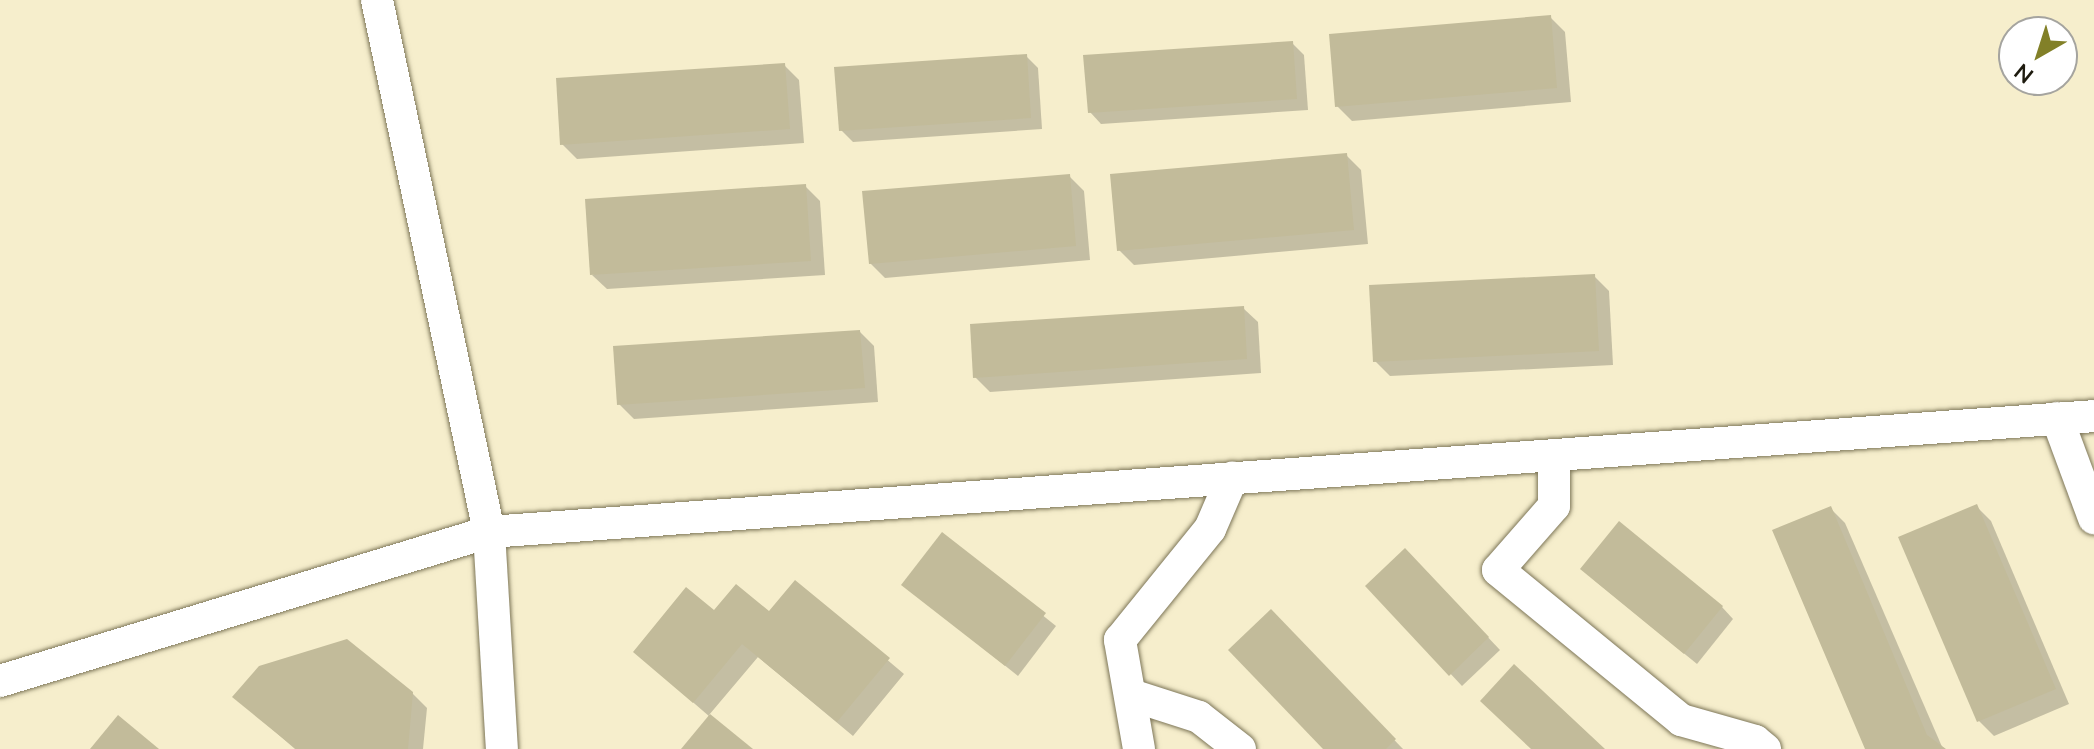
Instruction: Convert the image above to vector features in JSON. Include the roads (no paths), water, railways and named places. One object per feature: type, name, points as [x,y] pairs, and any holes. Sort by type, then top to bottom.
[{"type":"street","points":[[377,0],[489,532],[502,749]]},
{"type":"street","points":[[0,681],[489,532],[2094,416]]},
{"type":"street","points":[[2057,418],[2094,518]]},
{"type":"street","points":[[1554,455],[1554,506],[1498,570],[1681,720],[1755,741],[1765,749]]},
{"type":"street","points":[[1139,749],[1120,640],[1210,529],[1232,478]]},
{"type":"street","points":[[1131,695],[1199,717],[1240,749]]}]
